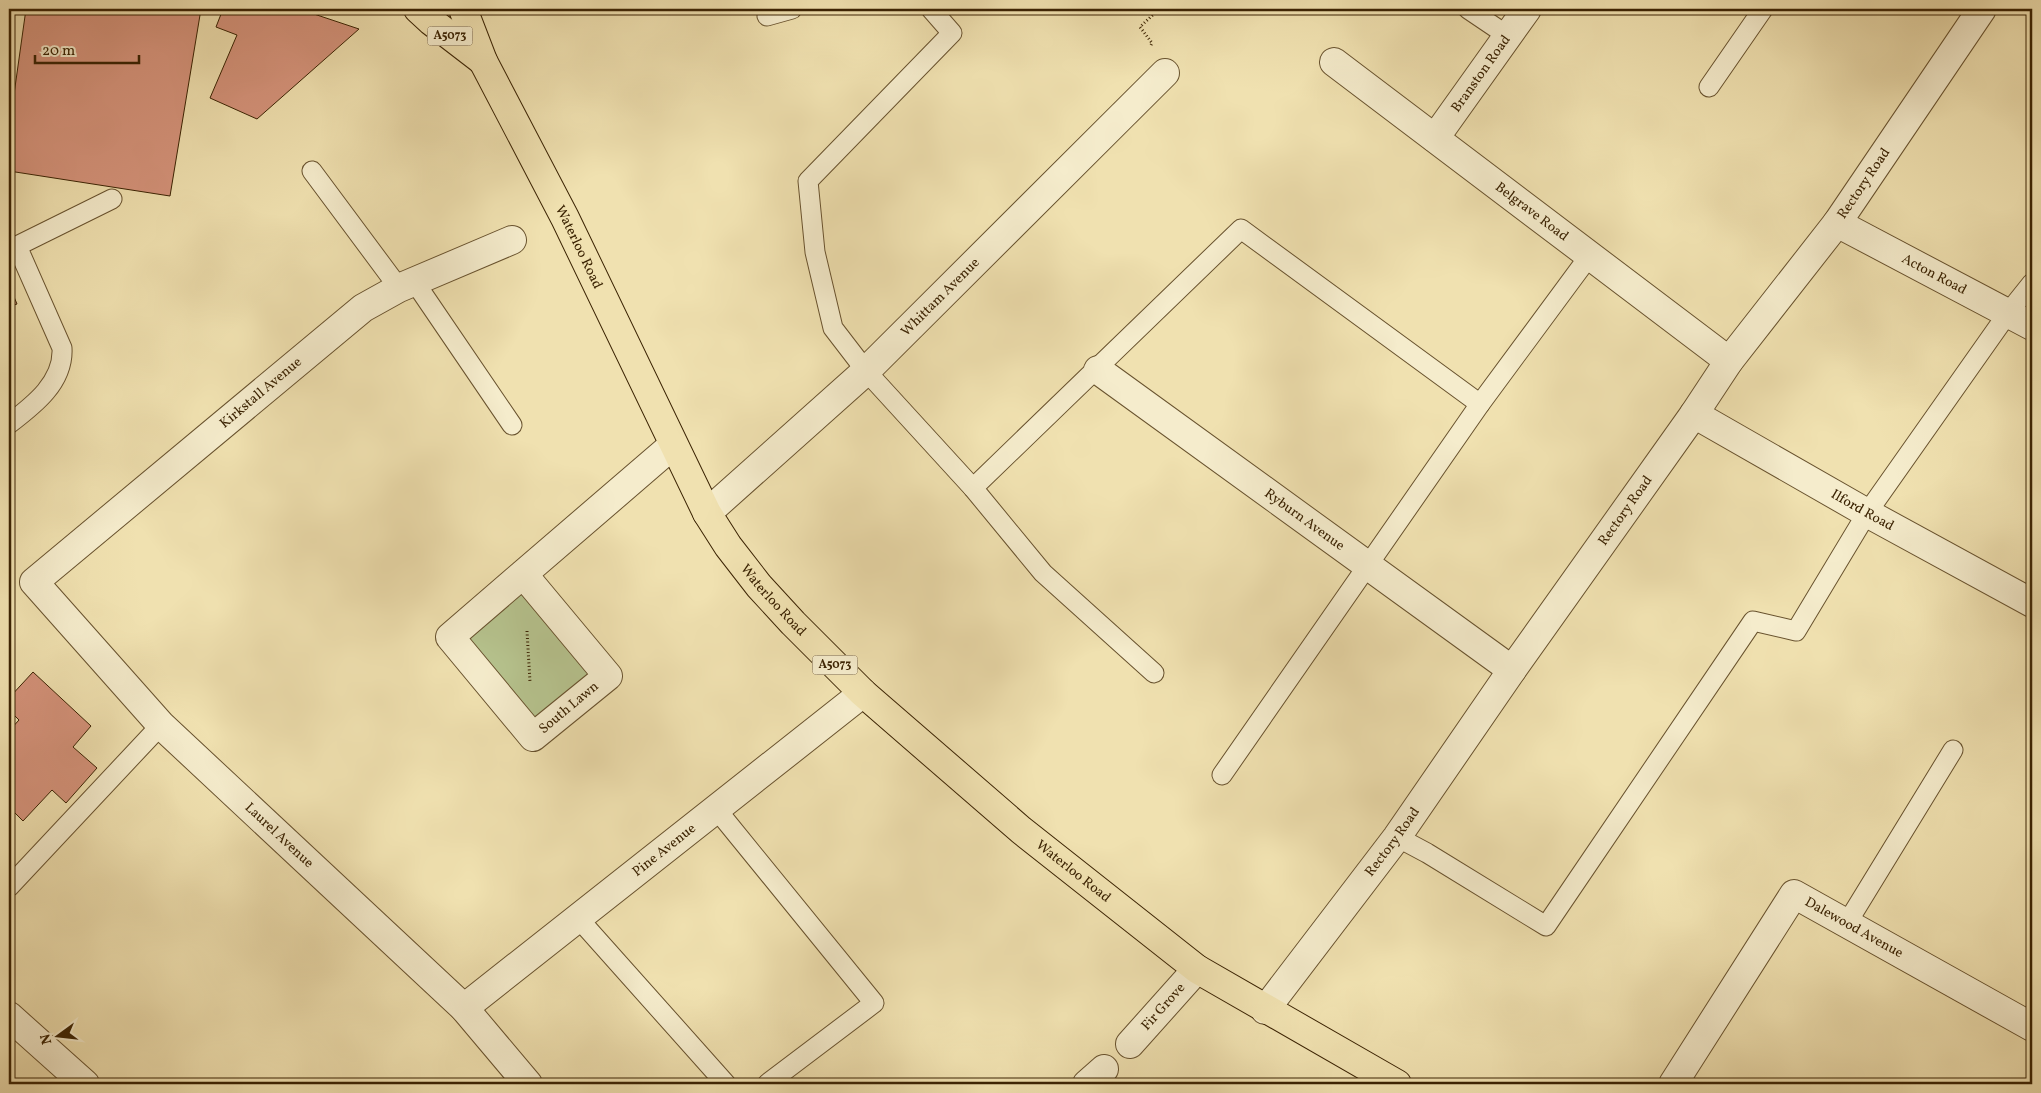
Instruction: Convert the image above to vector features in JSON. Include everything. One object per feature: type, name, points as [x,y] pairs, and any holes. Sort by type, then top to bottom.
[{"type":"highway","name":"Waterloo Road","points":[[418,9],[483,61]]},
{"type":"highway","name":"Waterloo Road","points":[[463,9],[483,61],[565,218],[707,513],[728,546],[758,586],[863,693],[1021,830],[1197,969],[1265,1010],[1397,1084]]},
{"type":"street","name":"Branston Road","points":[[1435,138],[1527,9]]},
{"type":"street","name":"Rectory Road","points":[[1265,1010],[1397,837],[1512,670],[1694,414],[1729,361],[1837,222],[1982,9]]},
{"type":"street","name":"Belgrave Road","points":[[1334,62],[1729,361]]},
{"type":"street","name":"Whittam Avenue","points":[[707,513],[866,371],[1165,73]]},
{"type":"street","name":"Acton Road","points":[[1837,222],[2032,326]]},
{"type":"street","name":"Kirkstall Avenue","points":[[34,582],[363,308],[406,284],[512,240]]},
{"type":"street","name":"Ryburn Avenue","points":[[1098,370],[1512,670]]},
{"type":"street","name":"Ilford Road","points":[[1694,414],[1867,513],[2032,603]]},
{"type":"street","name":"South Lawn","points":[[523,574],[608,676],[533,737],[450,637],[523,574],[673,445]]},
{"type":"street","name":"Laurel Avenue","points":[[34,582],[161,725],[464,1008],[528,1084]]},
{"type":"street","name":"Pine Avenue","points":[[464,1008],[863,693]]},
{"type":"street","name":"Dalewood Avenue","points":[[1673,1084],[1794,894],[2032,1027]]},
{"type":"street","name":"Fir Grove","points":[[1130,1044],[1197,969]]},
{"type":"street","points":[[9,1016],[85,1084]]},
{"type":"lane","points":[[768,16],[792,9]]},
{"type":"lane","points":[[931,9],[952,33],[808,181],[815,252],[833,328],[866,371],[973,488],[1043,573],[1154,673]]},
{"type":"lane","points":[[1468,9],[1508,36]]},
{"type":"lane","points":[[1709,87],[1763,9]]},
{"type":"lane","points":[[312,171],[406,284],[512,425]]},
{"type":"lane","points":[[9,424],[36,404],[52,382],[63,362],[62,348],[17,246],[112,199]]},
{"type":"lane","points":[[973,488],[1098,370],[1241,229],[1480,404]]},
{"type":"lane","points":[[1222,775],[1480,404],[1590,255]]},
{"type":"lane","points":[[1397,837],[1427,853],[1546,926],[1753,621],[1796,631],[1867,513],[2008,313],[2032,283]]},
{"type":"lane","points":[[9,887],[161,725]]},
{"type":"lane","points":[[1847,923],[1953,750]]},
{"type":"lane","points":[[717,810],[874,1003],[767,1084]]},
{"type":"lane","points":[[578,918],[726,1084]]},
{"type":"path","points":[[1160,9],[1140,27],[1152,43],[1145,56],[1165,73]]},
{"type":"path","points":[[526,622],[530,689]]},
{"type":"green space","points":[[523,574],[608,676],[533,737],[450,637]]},
{"type":"building","points":[[26,9],[201,9],[170,196],[9,171],[9,130]]},
{"type":"building","points":[[223,9],[299,9],[359,29],[257,119],[210,98],[237,35],[216,27]]},
{"type":"building","points":[[9,285],[17,304],[9,307]]},
{"type":"building","points":[[33,672],[91,726],[73,747],[97,768],[66,803],[52,790],[23,821],[9,807],[9,774],[14,767],[9,762],[9,731],[19,720],[9,710],[9,698]]}]
